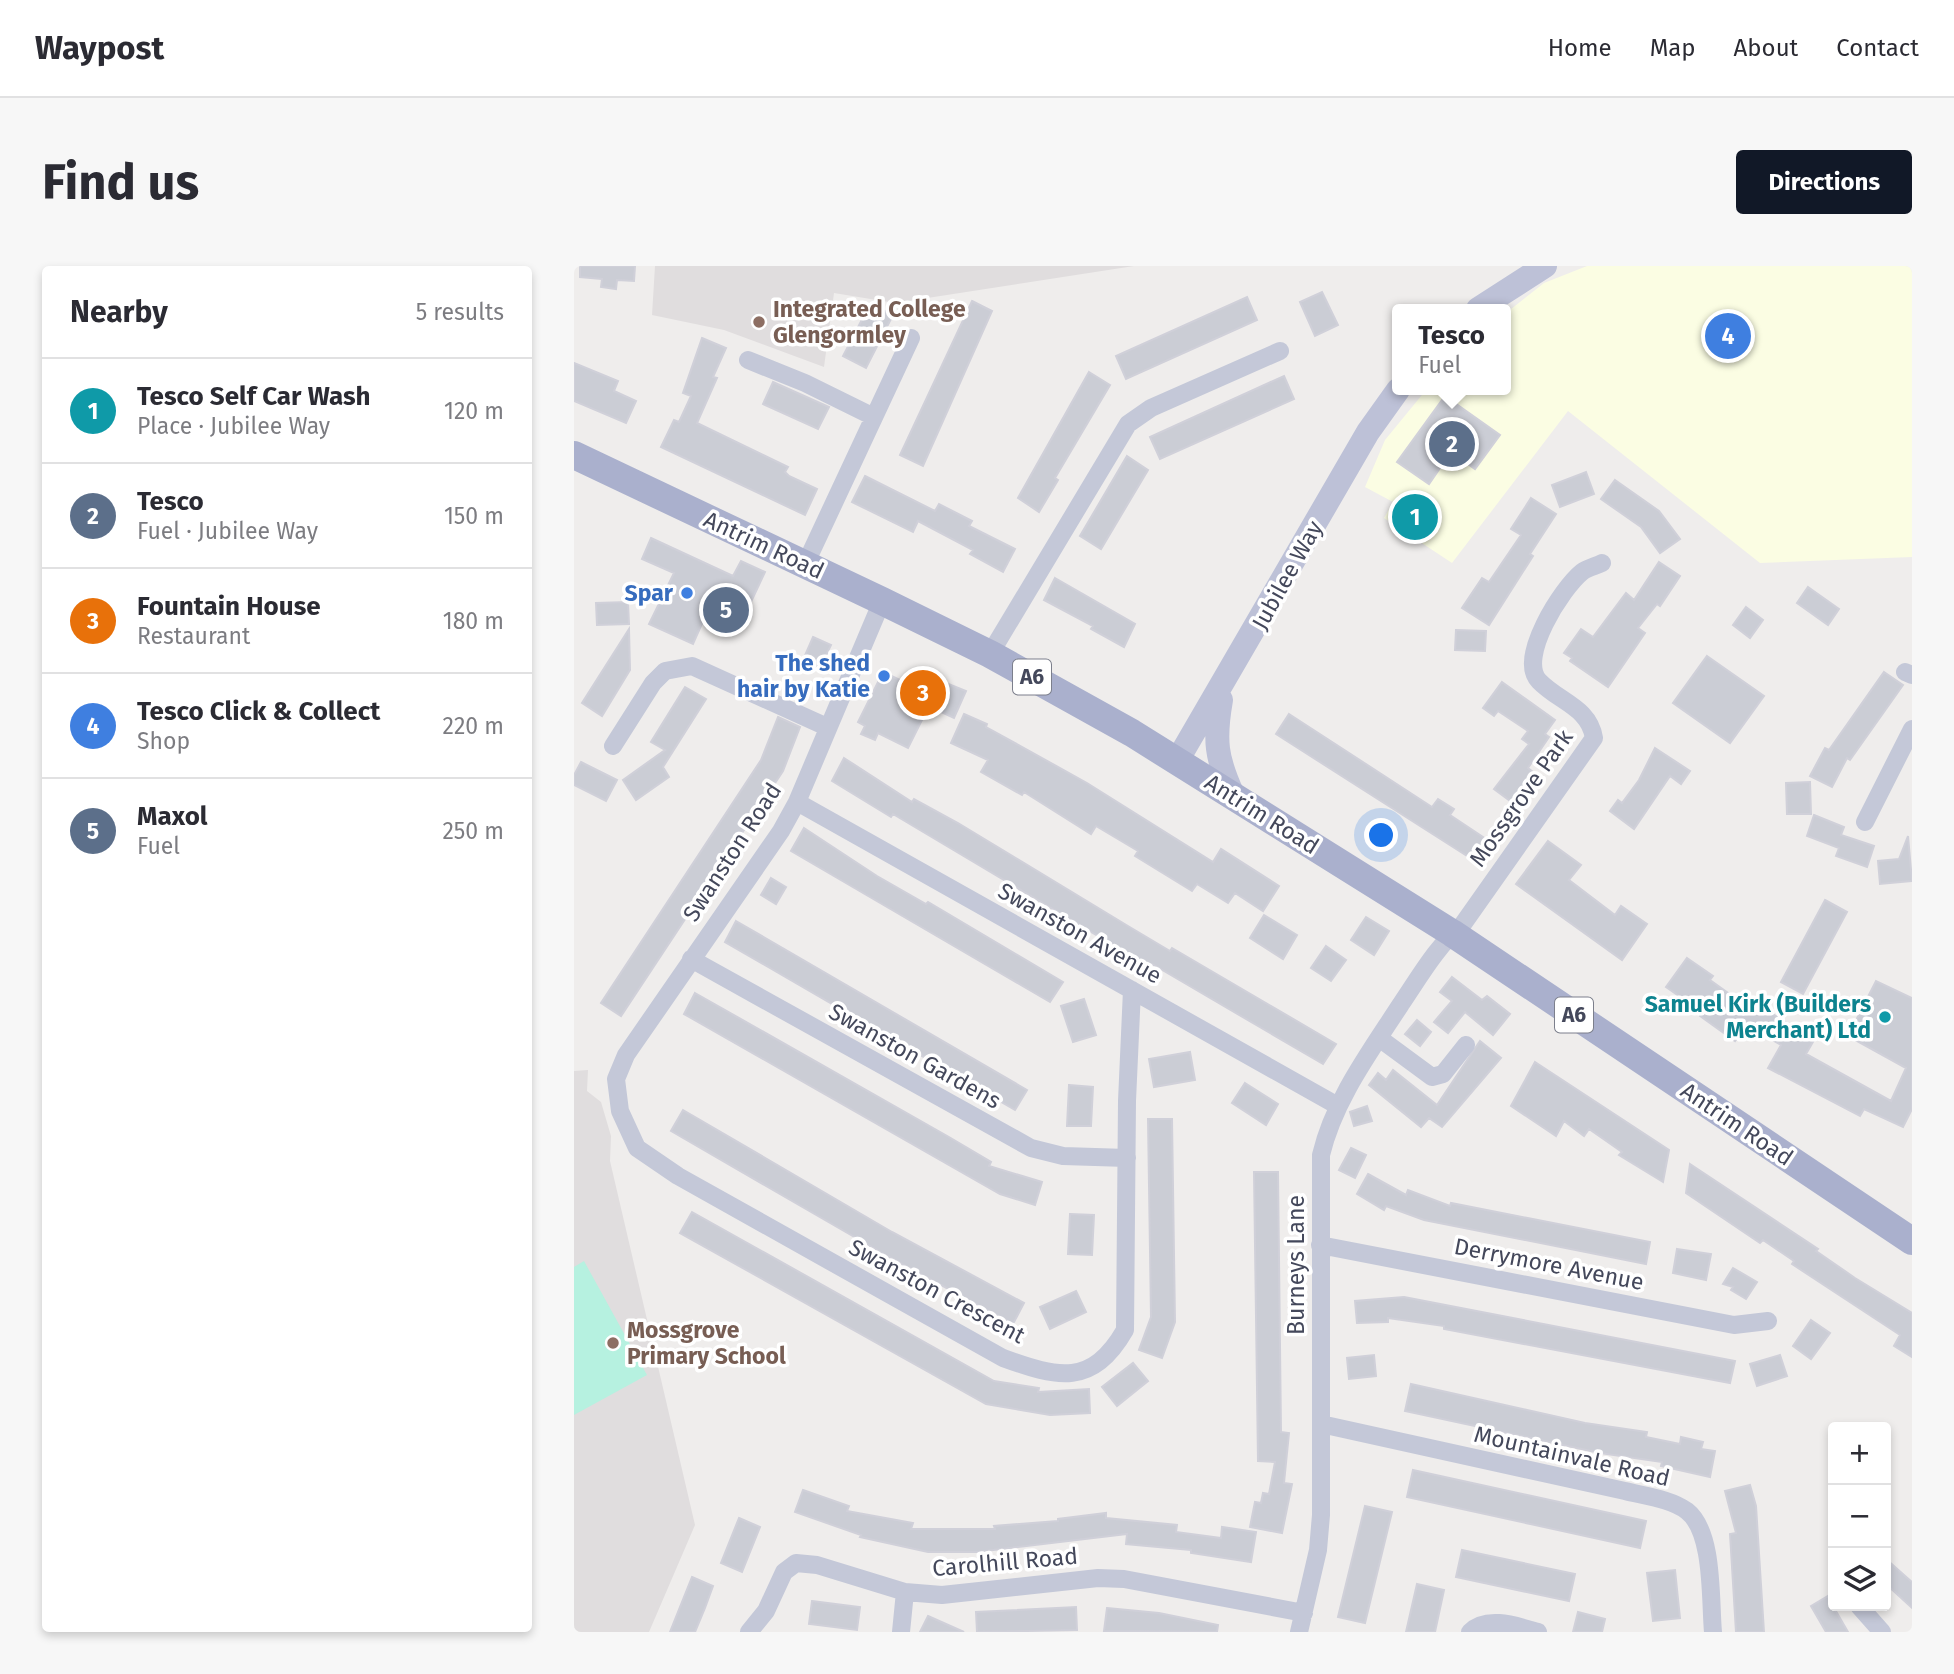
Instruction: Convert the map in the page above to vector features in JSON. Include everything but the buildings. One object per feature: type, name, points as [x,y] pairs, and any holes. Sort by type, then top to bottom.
[{"type":"main road","name":"Antrim Road","points":[[574,455],[882,600],[1083,704],[1452,933],[1912,1241]]},
{"type":"street","points":[[1486,304],[1545,266]]},
{"type":"street","points":[[805,565],[912,338]]},
{"type":"street","points":[[990,654],[1128,424],[1151,408],[1280,351]]},
{"type":"street","points":[[748,360],[805,383],[874,417]]},
{"type":"street","name":"Jubilee Way","points":[[1177,761],[1368,432],[1394,395]]},
{"type":"street","name":"Mossgrove Park","points":[[1452,933],[1463,924],[1594,738],[1592,724],[1573,704],[1539,681],[1531,667],[1536,642],[1549,617],[1581,572],[1602,563]]},
{"type":"street","name":"Swanston Road","points":[[615,1079],[626,1055],[781,831],[797,802],[882,600]]},
{"type":"street","points":[[613,746],[653,683],[665,671],[692,666],[827,727]]},
{"type":"street","points":[[1225,682],[1215,734],[1218,761],[1233,795]]},
{"type":"street","points":[[1865,822],[1912,729]]},
{"type":"street","name":"Swanston Avenue","points":[[797,802],[1338,1106]]},
{"type":"street","name":"Burneys Lane","points":[[1299,1632],[1318,1550],[1321,1156],[1327,1130],[1338,1106],[1379,1038],[1452,933]]},
{"type":"street","name":"Swanston Gardens","points":[[691,959],[1031,1148],[1063,1156],[1127,1158]]},
{"type":"street","name":"Swanston Crescent","points":[[615,1079],[620,1111],[637,1148],[678,1176],[1003,1358],[1042,1373],[1076,1373],[1096,1365],[1112,1353],[1125,1330],[1132,990]]},
{"type":"street","points":[[1379,1038],[1432,1077],[1443,1074],[1466,1045]]},
{"type":"street","name":"Derrymore Avenue","points":[[1320,1245],[1734,1325],[1768,1321]]},
{"type":"street","name":"Mountainvale Road","points":[[1321,1424],[1625,1491],[1666,1501],[1687,1511],[1699,1525],[1706,1544],[1713,1632]]},
{"type":"street","name":"Carolhill Road","points":[[749,1632],[766,1611],[784,1572],[796,1563],[817,1565],[905,1592],[942,1595],[1086,1579],[1124,1579],[1304,1613]]},
{"type":"street","points":[[901,1632],[905,1592]]},
{"type":"street","points":[[1863,1611],[1882,1632]]},
{"type":"street","points":[[1470,1632],[1486,1623],[1511,1625],[1538,1632]]},
{"type":"shaded area","name":"Integrated College Glengormley","points":[[655,266],[1134,266],[895,303],[834,293],[824,367],[724,330],[652,315]]},
{"type":"shaded area","points":[[1587,266],[1912,266],[1912,557],[1760,563],[1568,411],[1452,563],[1384,518],[1393,502],[1365,487],[1385,440],[1422,395],[1511,395],[1511,309],[1544,283]]},
{"type":"shaded area","name":"Mossgrove Primary School","points":[[588,1070],[587,1091],[601,1102],[611,1136],[610,1161],[695,1525],[649,1632],[574,1632],[574,1071]]},
{"type":"green space","points":[[584,1261],[647,1375],[574,1415],[574,1267]]},
{"type":"place","name":"Integrated College Glengormley","points":[[759,322]]},
{"type":"place","name":"Tesco Click & Collect","points":[[1728,336]]},
{"type":"place","name":"Tesco","points":[[1452,444]]},
{"type":"place","name":"Tesco Self Car Wash","points":[[1415,517]]},
{"type":"place","name":"Spar","points":[[687,593]]},
{"type":"place","name":"Maxol","points":[[726,610]]},
{"type":"place","name":"The shed hair by Katie","points":[[884,676]]},
{"type":"place","name":"Fountain House","points":[[923,693]]},
{"type":"place","name":"Samuel Kirk (Builders Merchant) Ltd","points":[[1885,1017]]},
{"type":"place","name":"Mossgrove Primary School","points":[[613,1343]]}]
